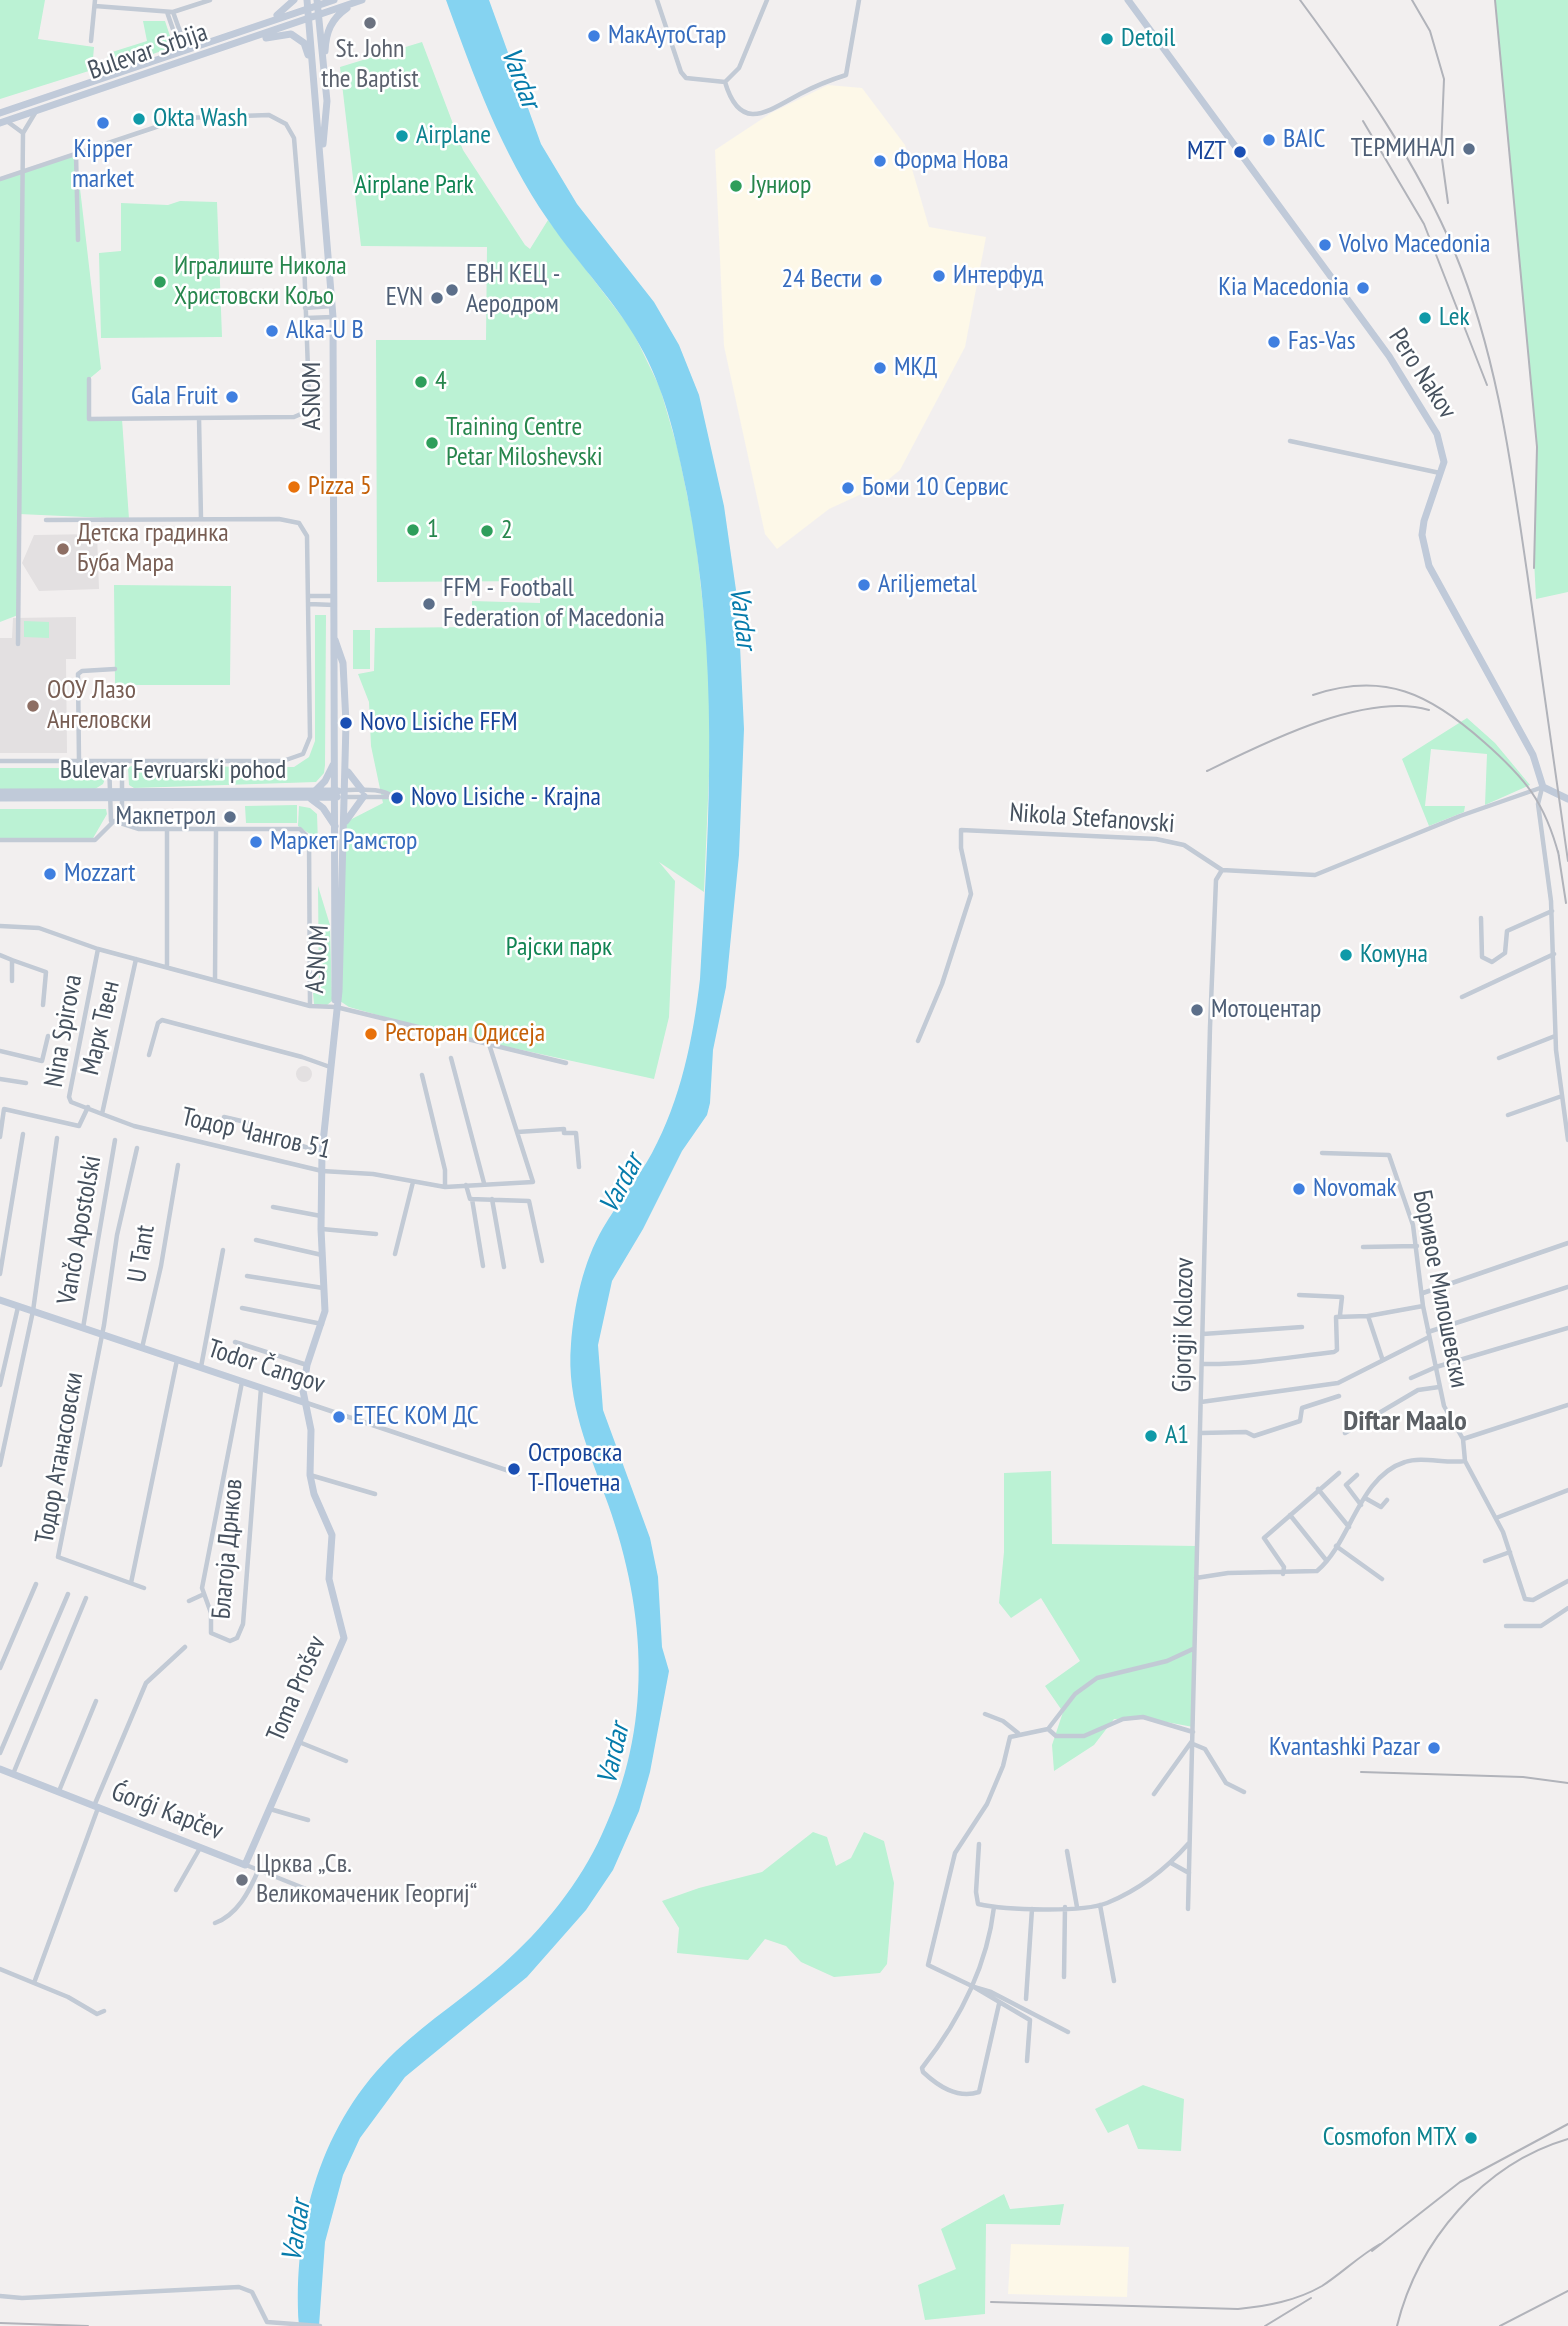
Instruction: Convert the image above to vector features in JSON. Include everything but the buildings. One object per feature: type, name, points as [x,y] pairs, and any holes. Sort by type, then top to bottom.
[{"type":"street","points":[[91,41],[95,3],[170,12],[210,0]]},
{"type":"street","points":[[238,32],[283,13],[294,0]]},
{"type":"street","name":"ASNOM","points":[[307,0],[332,306],[336,1007]]},
{"type":"street","name":"Bulevar Srbija","points":[[0,113],[308,9],[317,3],[334,0]]},
{"type":"street","name":"Bulevar Srbija","points":[[4,122],[362,0]]},
{"type":"street","points":[[657,0],[681,72],[686,78],[725,82]]},
{"type":"street","points":[[725,82],[739,68],[766,0]]},
{"type":"street","points":[[725,82],[731,100],[743,112],[752,115],[778,108],[823,83],[846,75],[859,0]]},
{"type":"street","name":"Pero Nakov","points":[[1128,0],[1400,373],[1442,444],[1444,462],[1424,521],[1423,536],[1429,566],[1533,755],[1543,787]]},
{"type":"street","name":"ASNOM","points":[[317,3],[327,101],[321,152]]},
{"type":"street","points":[[325,70],[328,30],[338,14],[353,3]]},
{"type":"street","points":[[170,12],[183,37],[195,46]]},
{"type":"street","points":[[169,56],[177,41],[170,12]]},
{"type":"street","points":[[242,42],[283,33],[299,37],[307,49],[316,98]]},
{"type":"street","points":[[18,644],[23,133],[35,112]]},
{"type":"street","points":[[0,178],[183,118],[269,115],[281,120],[294,138],[304,259],[309,398],[301,414],[294,417],[89,419],[89,379]]},
{"type":"street","points":[[4,122],[23,133]]},
{"type":"street","points":[[76,154],[78,240]]},
{"type":"street","points":[[305,307],[332,306]]},
{"type":"street","points":[[306,318],[332,317]]},
{"type":"street","points":[[199,418],[201,519]]},
{"type":"street","points":[[1290,441],[1441,474]]},
{"type":"street","points":[[0,761],[283,761],[303,754],[310,737],[307,536],[299,523],[279,519],[46,520]]},
{"type":"street","points":[[309,596],[334,596]]},
{"type":"street","points":[[309,604],[334,605]]},
{"type":"street","name":"ASNOM","points":[[335,640],[344,673],[346,765],[336,1007]]},
{"type":"street","points":[[79,761],[78,674],[82,671],[115,669]]},
{"type":"street","points":[[315,791],[328,776],[335,754]]},
{"type":"street","points":[[0,840],[95,840],[111,821],[109,762]]},
{"type":"street","points":[[122,762],[120,819],[125,826]]},
{"type":"street","points":[[345,794],[363,793],[387,792],[394,797],[363,793],[351,780],[346,765]]},
{"type":"street","points":[[1543,787],[1538,804],[1552,911],[1555,1036],[1568,1140]]},
{"type":"street","points":[[1222,870],[1315,875],[1460,816],[1543,787],[1568,799]]},
{"type":"street","name":"Bulevar Fevruarski pohod","points":[[0,798],[315,791],[336,794]]},
{"type":"street","name":"Bulevar Fevruarski pohod","points":[[0,792],[109,795]]},
{"type":"street","points":[[344,825],[363,793]]},
{"type":"street","name":"Bulevar Fevruarski pohod","points":[[121,794],[303,797],[345,794]]},
{"type":"street","points":[[303,797],[320,805],[336,828]]},
{"type":"street","points":[[111,821],[125,826],[167,829],[300,829],[306,832],[309,838],[310,1006]]},
{"type":"street","points":[[167,829],[167,967]]},
{"type":"street","points":[[215,980],[216,829]]},
{"type":"street","name":"Nikola Stefanovski","points":[[918,1041],[943,984],[971,894],[961,848],[961,830],[1156,839],[1184,845],[1222,870]]},
{"type":"street","name":"Gjorgji Kolozov","points":[[1188,1909],[1214,914],[1216,880],[1222,870]]},
{"type":"street","points":[[1481,918],[1480,951],[1482,957],[1492,962],[1502,959],[1505,953],[1507,931],[1552,911]]},
{"type":"street","points":[[0,926],[39,928],[98,949],[310,1006],[336,1007],[566,1063]]},
{"type":"street","name":"Nina Spirova","points":[[0,1137],[4,1109],[82,1125],[88,1107],[71,1102],[69,1097],[98,949]]},
{"type":"street","points":[[1462,997],[1554,954]]},
{"type":"street","points":[[0,955],[46,972],[43,1005]]},
{"type":"street","name":"Марк Твен","points":[[102,1114],[136,959]]},
{"type":"street","points":[[12,960],[12,981]]},
{"type":"street","points":[[242,1308],[323,1324],[322,1152],[336,1007]]},
{"type":"street","points":[[149,1055],[162,1020],[302,1056],[331,1068]]},
{"type":"street","points":[[0,1051],[42,1061],[48,1036]]},
{"type":"street","points":[[1499,1058],[1555,1036]]},
{"type":"street","name":"Тодор Чангов 51","points":[[88,1107],[134,1126],[322,1171],[373,1174],[445,1187],[533,1182],[488,1043]]},
{"type":"street","points":[[451,1058],[484,1183]]},
{"type":"street","points":[[422,1075],[445,1170],[445,1187]]},
{"type":"street","points":[[0,1079],[26,1083]]},
{"type":"street","points":[[1508,1115],[1562,1096]]},
{"type":"street","points":[[224,1117],[250,1123],[248,1130],[322,1152]]},
{"type":"street","points":[[517,1132],[564,1129],[564,1133],[576,1133],[579,1167]]},
{"type":"street","points":[[0,1274],[23,1134]]},
{"type":"street","points":[[0,1465],[33,1311],[57,1138]]},
{"type":"street","name":"Vančo Apostolski","points":[[83,1328],[115,1140]]},
{"type":"street","points":[[102,1334],[117,1235],[136,1148]]},
{"type":"street","name":"Боривое Милошевски","points":[[1322,1153],[1389,1155],[1406,1201],[1417,1246],[1423,1306],[1439,1387],[1444,1406],[1463,1439],[1465,1461],[1496,1518],[1527,1600],[1568,1581]]},
{"type":"street","name":"U Tant","points":[[142,1348],[161,1266],[177,1165]]},
{"type":"street","points":[[395,1254],[413,1182]]},
{"type":"street","points":[[466,1185],[468,1196],[472,1199],[483,1266]]},
{"type":"street","points":[[472,1199],[529,1201],[542,1261]]},
{"type":"street","points":[[492,1199],[504,1267]]},
{"type":"street","points":[[273,1207],[321,1216]]},
{"type":"street","points":[[321,1229],[376,1234]]},
{"type":"street","points":[[256,1240],[323,1255]]},
{"type":"street","points":[[1423,1293],[1568,1243]]},
{"type":"street","points":[[1363,1247],[1417,1246]]},
{"type":"street","points":[[201,1367],[223,1250]]},
{"type":"street","points":[[247,1276],[323,1288]]},
{"type":"street","points":[[1201,1402],[1338,1383],[1429,1334],[1568,1286]]},
{"type":"street","points":[[1299,1295],[1342,1297],[1340,1315]]},
{"type":"street","name":"Todor Čangov","points":[[0,1300],[518,1474]]},
{"type":"street","points":[[0,1385],[18,1306]]},
{"type":"street","points":[[1202,1364],[1231,1364],[1270,1357],[1334,1352],[1337,1350],[1334,1319],[1340,1315],[1368,1316],[1423,1306]]},
{"type":"street","points":[[1368,1316],[1382,1359]]},
{"type":"street","name":"Toma Prošev","points":[[245,1865],[344,1638],[328,1579],[332,1535],[314,1494],[310,1475],[311,1430],[303,1402],[307,1365],[323,1324]]},
{"type":"street","points":[[1203,1334],[1302,1326]]},
{"type":"street","points":[[1411,1378],[1436,1367],[1568,1328]]},
{"type":"street","name":"Тодор Атанасовски","points":[[102,1334],[58,1557],[144,1588]]},
{"type":"street","points":[[235,1342],[307,1365]]},
{"type":"street","points":[[131,1583],[177,1359]]},
{"type":"street","name":"Благоја Дрнков","points":[[242,1381],[202,1595],[211,1613],[211,1633],[230,1641],[237,1638],[243,1624],[261,1388]]},
{"type":"street","points":[[1345,1433],[1418,1390],[1439,1387]]},
{"type":"street","points":[[1201,1433],[1246,1432],[1254,1436],[1300,1421],[1302,1408],[1339,1396]]},
{"type":"street","points":[[1463,1439],[1568,1405]]},
{"type":"street","points":[[1196,1578],[1228,1573],[1317,1572],[1379,1480],[1405,1462],[1465,1461]]},
{"type":"street","points":[[1283,1574],[1284,1567],[1264,1538],[1339,1473]]},
{"type":"street","points":[[310,1475],[375,1494]]},
{"type":"street","points":[[1357,1475],[1346,1485],[1361,1505]]},
{"type":"street","points":[[1318,1489],[1349,1527]]},
{"type":"street","points":[[1496,1518],[1568,1490]]},
{"type":"street","points":[[1366,1498],[1381,1507],[1387,1500]]},
{"type":"street","points":[[1290,1515],[1326,1560]]},
{"type":"street","points":[[1336,1546],[1382,1579]]},
{"type":"street","points":[[1485,1561],[1510,1552]]},
{"type":"street","points":[[0,1668],[36,1584]]},
{"type":"street","points":[[0,1753],[68,1594]]},
{"type":"street","points":[[190,1601],[202,1595]]},
{"type":"street","points":[[13,1774],[86,1598]]},
{"type":"street","points":[[1506,1626],[1541,1626],[1568,1608]]},
{"type":"street","points":[[34,1983],[96,1807],[146,1683],[185,1647]]},
{"type":"street","points":[[1068,2032],[990,1992],[928,1965],[955,1853],[987,1804],[1003,1766],[1007,1741],[1018,1734],[1048,1729],[1084,1685],[1109,1675],[1167,1661],[1194,1649]]},
{"type":"street","points":[[58,1792],[96,1701]]},
{"type":"street","points":[[985,1714],[1003,1721],[1018,1734]]},
{"type":"street","points":[[1048,1729],[1056,1736],[1084,1736],[1123,1719],[1143,1717],[1193,1732]]},
{"type":"street","points":[[298,1741],[345,1761]]},
{"type":"street","points":[[1154,1794],[1193,1742],[1205,1749],[1226,1783],[1244,1792]]},
{"type":"street","name":"Ǵorǵi Kapčev","points":[[0,1769],[306,1889],[317,1899]]},
{"type":"street","points":[[269,1808],[308,1820]]},
{"type":"street","points":[[979,1844],[978,1904],[1032,1909],[1100,1905],[1128,1892],[1171,1863],[1189,1842]]},
{"type":"street","points":[[176,1890],[200,1848]]},
{"type":"street","points":[[1067,1851],[1077,1907]]},
{"type":"street","points":[[1171,1863],[1189,1873]]},
{"type":"street","points":[[215,1923],[227,1919],[244,1899],[258,1871]]},
{"type":"street","points":[[1100,1905],[1114,1981]]},
{"type":"street","points":[[994,1907],[988,1943],[974,1987],[922,2068],[936,2084],[968,2095],[980,2091],[999,2004]]},
{"type":"street","points":[[1064,1978],[1065,1908]]},
{"type":"street","points":[[1026,1999],[1032,1909]]},
{"type":"street","points":[[0,1970],[34,1983],[97,2014],[104,2011]]},
{"type":"street","points":[[974,1987],[1030,2020],[1027,2060]]},
{"type":"street","points":[[0,2296],[22,2298],[239,2287],[252,2292],[262,2315],[274,2324],[320,2326]]},
{"type":"shaded area","points":[[828,85],[862,88],[905,145],[929,227],[986,237],[965,347],[900,470],[883,484],[829,509],[777,549],[765,534],[724,346],[715,150],[771,113]]},
{"type":"shaded area","name":"Детска градинка Буба Мара","points":[[97,534],[99,589],[39,591],[22,563],[34,535]]},
{"type":"shaded area","name":"ООУ Лазо Ангеловски","points":[[76,617],[76,659],[66,659],[67,753],[0,753],[0,638],[12,638],[13,618]]},
{"type":"shaded area","points":[[304,1066],[312,1074],[304,1082],[296,1074]]},
{"type":"shaded area","points":[[1011,2244],[1129,2247],[1127,2297],[1008,2294]]},
{"type":"green space","points":[[0,0],[45,0],[38,39],[94,47],[92,70],[0,99]]},
{"type":"green space","points":[[1495,0],[1568,0],[1568,592],[1536,599],[1534,560],[1537,447]]},
{"type":"green space","points":[[143,21],[165,21],[172,42],[170,48],[113,68],[106,62],[109,53],[147,41]]},
{"type":"green space","points":[[422,42],[463,150],[525,245],[530,249],[548,220],[632,330],[660,388],[678,450],[695,534],[709,660],[711,729],[704,892],[659,862],[675,881],[669,1017],[654,1079],[431,1030],[349,1007],[340,1001],[346,822],[383,803],[371,746],[369,702],[358,674],[374,671],[375,628],[472,627],[472,601],[540,603],[540,581],[377,582],[376,340],[486,340],[487,247],[361,246],[340,67]]},
{"type":"green space","points":[[76,154],[101,369],[89,379],[89,418],[122,419],[129,519],[19,514],[18,615],[0,622],[0,180]]},
{"type":"green space","points":[[180,201],[217,202],[222,337],[101,338],[99,253],[121,251],[121,203],[168,205]]},
{"type":"green space","points":[[114,585],[231,586],[230,685],[115,685]]},
{"type":"green space","points":[[315,615],[326,615],[325,765],[324,773],[316,782],[134,788],[129,785],[128,768],[131,766],[294,767],[309,757],[315,741]]},
{"type":"green space","points":[[24,621],[49,622],[49,638],[24,637]]},
{"type":"green space","points":[[353,630],[370,630],[370,669],[353,669]]},
{"type":"green space","points":[[1467,718],[1495,743],[1530,785],[1485,805],[1487,754],[1431,749],[1425,806],[1465,806],[1464,812],[1429,826],[1402,759]]},
{"type":"green space","points":[[0,768],[102,768],[107,774],[103,784],[95,789],[0,789]]},
{"type":"green space","points":[[297,805],[297,823],[246,823],[245,806]]},
{"type":"green space","points":[[299,806],[310,808],[317,814],[318,843],[312,842],[310,834],[298,826]]},
{"type":"green space","points":[[0,809],[106,809],[107,814],[92,840],[0,840]]},
{"type":"green space","points":[[318,886],[330,925],[332,1001],[327,1005],[314,1004],[313,993],[319,993]]},
{"type":"green space","points":[[1051,1471],[1052,1544],[1197,1546],[1193,1727],[1145,1718],[1114,1719],[1094,1745],[1054,1771],[1052,1745],[1063,1712],[1045,1686],[1080,1661],[1041,1598],[1011,1618],[999,1603],[1004,1552],[1004,1473]]},
{"type":"green space","points":[[813,1832],[827,1837],[836,1866],[851,1858],[864,1832],[884,1841],[894,1883],[887,1964],[880,1973],[834,1977],[801,1962],[786,1946],[765,1939],[748,1960],[677,1953],[679,1928],[662,1901],[699,1888],[762,1872]]},
{"type":"green space","points":[[1143,2085],[1184,2099],[1181,2151],[1138,2149],[1128,2124],[1108,2133],[1095,2109]]},
{"type":"green space","points":[[1004,2194],[1010,2209],[1064,2204],[1060,2225],[986,2224],[985,2314],[925,2320],[918,2285],[956,2269],[941,2229]]},
{"type":"water","points":[[446,0],[489,0],[541,144],[577,204],[654,302],[679,345],[699,395],[724,506],[738,604],[744,729],[739,855],[726,987],[713,1050],[707,1115],[682,1151],[643,1229],[612,1281],[598,1345],[603,1410],[650,1538],[658,1577],[662,1647],[669,1671],[650,1772],[639,1811],[613,1870],[586,1910],[527,1977],[405,2077],[360,2138],[343,2175],[325,2242],[319,2326],[299,2326],[298,2288],[307,2213],[317,2177],[348,2110],[370,2079],[396,2051],[502,1965],[559,1905],[593,1852],[618,1794],[630,1753],[637,1712],[637,1629],[621,1545],[580,1426],[570,1365],[572,1330],[581,1284],[596,1241],[646,1163],[671,1111],[694,1024],[700,979],[709,796],[708,676],[697,555],[675,439],[659,387],[634,335],[548,220],[516,168],[478,86]]},
{"type":"railway","points":[[1300,0],[1365,91],[1423,185],[1455,253],[1482,331],[1501,410],[1515,491],[1568,861]]},
{"type":"railway","points":[[1412,0],[1430,31],[1444,79],[1441,152],[1448,203]]},
{"type":"railway","points":[[1495,0],[1537,447],[1534,568]]},
{"type":"railway","points":[[1363,121],[1424,224],[1487,385]]},
{"type":"railway","points":[[1313,695],[1362,685],[1384,687],[1405,692],[1444,711],[1484,742],[1511,767],[1532,792],[1547,820],[1559,856]]},
{"type":"railway","points":[[1207,771],[1286,734],[1346,714],[1404,706],[1429,710]]},
{"type":"railway","points":[[1558,851],[1566,903]]},
{"type":"railway","points":[[1361,1772],[1523,1777],[1568,1783]]},
{"type":"railway","points":[[1372,2251],[1460,2182],[1568,2124]]},
{"type":"railway","points":[[1397,2326],[1421,2264],[1458,2210],[1508,2167],[1537,2151],[1568,2139]]},
{"type":"railway","points":[[991,2302],[1238,2309],[1260,2306],[1292,2299],[1322,2286],[1380,2244]]},
{"type":"railway","points":[[1500,2326],[1568,2291]]},
{"type":"railway","points":[[1265,2326],[1311,2298]]},
{"type":"railway","points":[[0,2323],[88,2326]]},
{"type":"place","name":"St. John the Baptist","points":[[370,23]]},
{"type":"place","name":"МакАутоСтар","points":[[594,36]]},
{"type":"place","name":"Detoil","points":[[1107,39]]},
{"type":"place","name":"Okta Wash","points":[[139,119]]},
{"type":"place","name":"Kipper market","points":[[103,123]]},
{"type":"place","name":"Airplane","points":[[402,136]]},
{"type":"place","name":"BAIC","points":[[1269,140]]},
{"type":"place","name":"ТЕРМИНАЛ","points":[[1469,149]]},
{"type":"place","name":"MZT","points":[[1240,152]]},
{"type":"place","name":"Форма Нова","points":[[880,161]]},
{"type":"place","name":"Јуниор","points":[[736,186]]},
{"type":"place","name":"Volvo Macedonia","points":[[1325,245]]},
{"type":"place","name":"Интерфуд","points":[[939,276]]},
{"type":"place","name":"24 Вести","points":[[876,280]]},
{"type":"place","name":"Игралиште Никола Христовски Кољо","points":[[160,282]]},
{"type":"place","name":"Kia Macedonia","points":[[1363,288]]},
{"type":"place","name":"ЕВН КЕЦ - Аеродром","points":[[452,290]]},
{"type":"place","name":"EVN","points":[[437,298]]},
{"type":"place","name":"Lek","points":[[1425,318]]},
{"type":"place","name":"Alka-U B","points":[[272,331]]},
{"type":"place","name":"Fas-Vas","points":[[1274,342]]},
{"type":"place","name":"МКД","points":[[880,368]]},
{"type":"place","name":"4","points":[[421,382]]},
{"type":"place","name":"Gala Fruit","points":[[232,397]]},
{"type":"place","name":"Training Centre Petar Miloshevski","points":[[432,443]]},
{"type":"place","name":"Pizza 5","points":[[294,487]]},
{"type":"place","name":"Боми 10 Сервис","points":[[848,488]]},
{"type":"place","name":"1","points":[[413,530]]},
{"type":"place","name":"2","points":[[487,531]]},
{"type":"place","name":"Детска градинка Буба Мара","points":[[63,549]]},
{"type":"place","name":"Ariljemetal","points":[[864,585]]},
{"type":"place","name":"FFM - Football Federation of Macedonia","points":[[429,604]]},
{"type":"place","name":"ООУ Лазо Ангеловски","points":[[33,706]]},
{"type":"place","name":"Novo Lisiche FFM","points":[[346,723]]},
{"type":"place","name":"Novo Lisiche - Krajna","points":[[397,798]]},
{"type":"place","name":"Макпетрол","points":[[230,817]]},
{"type":"place","name":"Маркет Рамстор","points":[[256,842]]},
{"type":"place","name":"Mozzart","points":[[50,874]]},
{"type":"place","name":"Комуна","points":[[1346,955]]},
{"type":"place","name":"Мотоцентар","points":[[1197,1010]]},
{"type":"place","name":"Ресторан Одисеја","points":[[371,1034]]},
{"type":"place","name":"Novomak","points":[[1299,1189]]},
{"type":"place","name":"ЕТЕС КОМ ДС","points":[[339,1417]]},
{"type":"place","name":"А1","points":[[1151,1436]]},
{"type":"place","name":"Островска Т-Почетна","points":[[514,1469]]},
{"type":"place","name":"Kvantashki Pazar","points":[[1434,1748]]},
{"type":"place","name":"Црква „Св. Великомаченик Георгиј“","points":[[242,1880]]},
{"type":"place","name":"Cosmofon MTX","points":[[1471,2138]]},
{"type":"district","name":"Diftar Maalo","points":[[1405,1422]]},
{"type":"water label","name":"Vardar","points":[[520,78]]},
{"type":"water label","name":"Vardar","points":[[742,618]]},
{"type":"water label","name":"Vardar","points":[[622,1184]]},
{"type":"water label","name":"Vardar","points":[[614,1754]]},
{"type":"water label","name":"Vardar","points":[[297,2231]]},
{"type":"park label","name":"Airplane Park","points":[[414,186]]},
{"type":"park label","name":"Рајски парк","points":[[559,948]]}]
